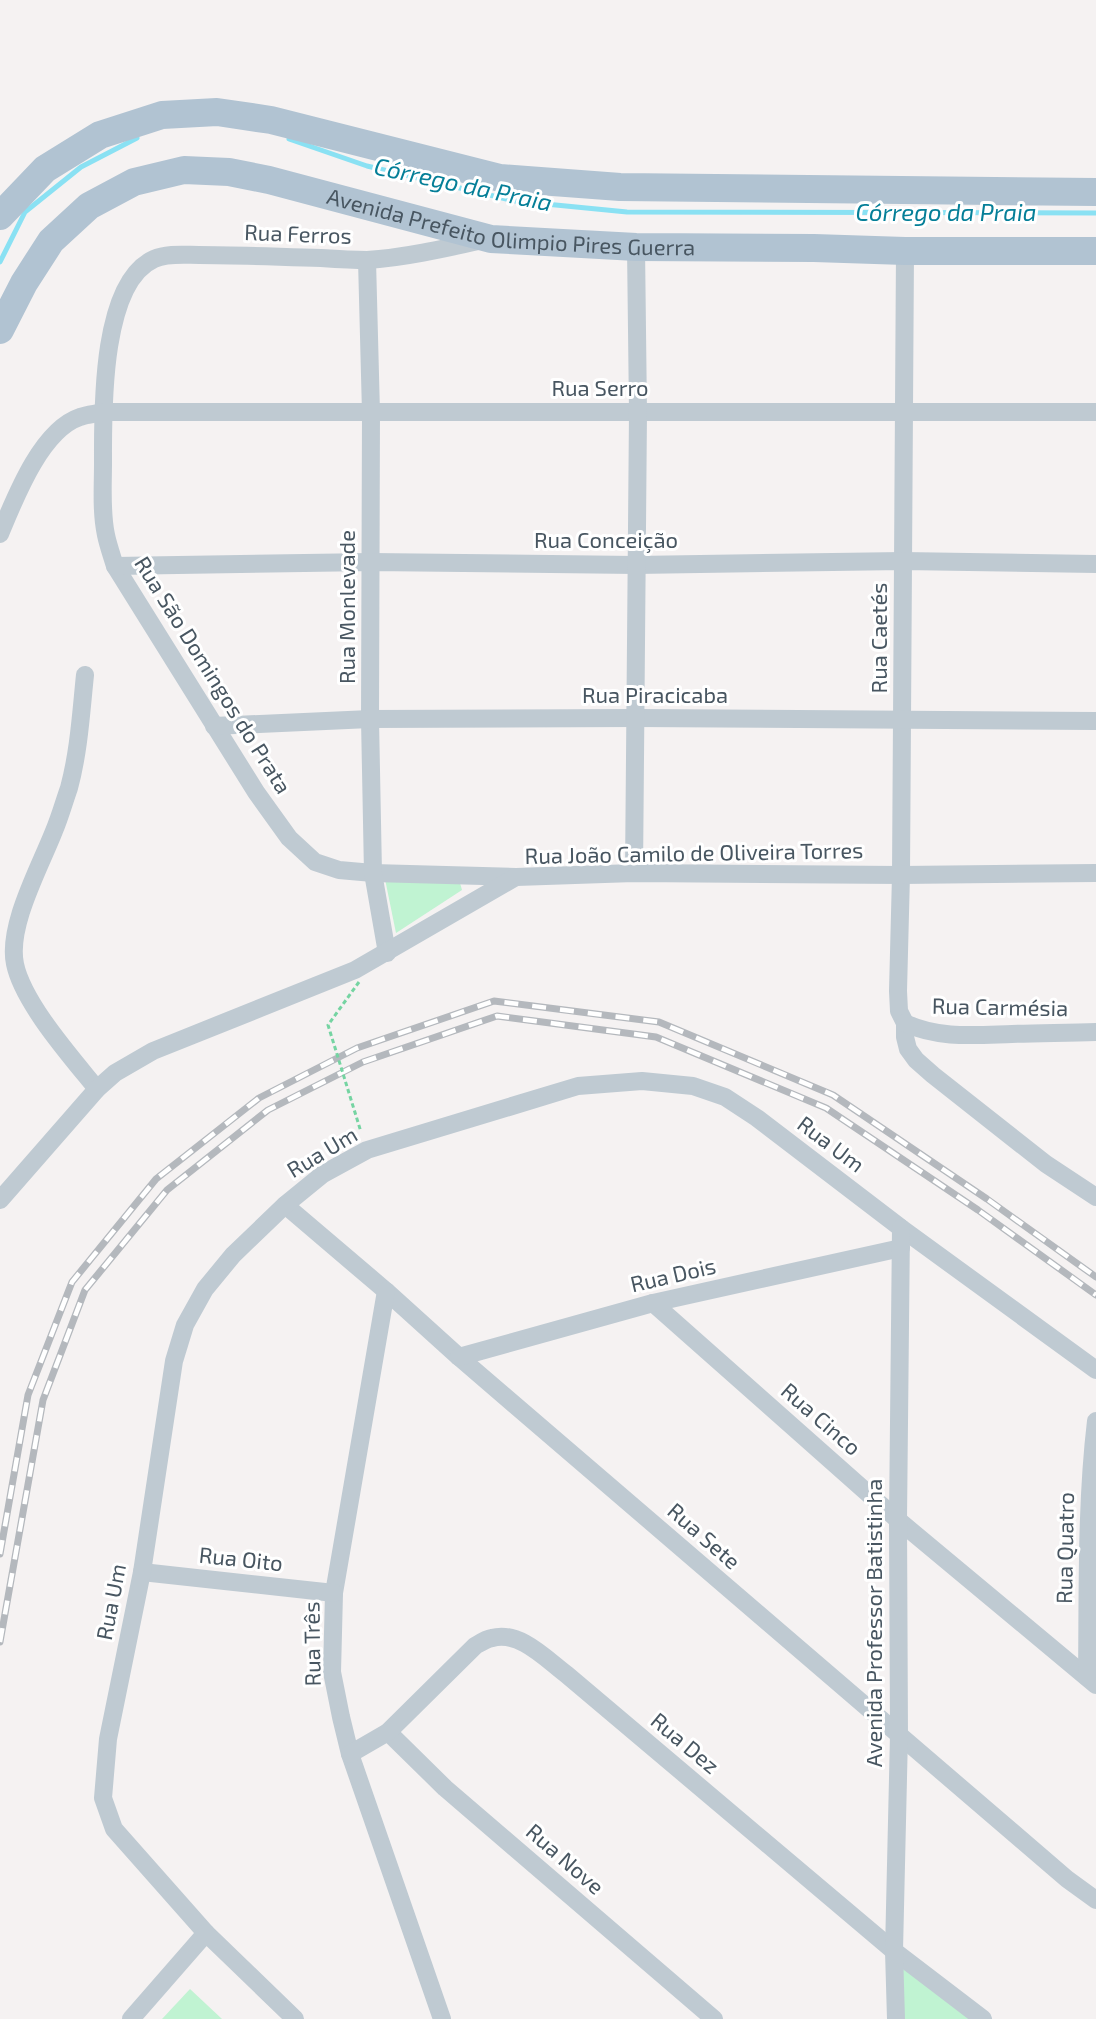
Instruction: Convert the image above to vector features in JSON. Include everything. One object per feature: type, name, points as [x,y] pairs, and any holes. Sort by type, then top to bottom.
[{"type":"main road","name":"Avenida Prefeito Olimpio Pires Guerra","points":[[0,216],[45,169],[100,135],[162,114],[217,112],[272,120],[500,178],[549,183],[620,187],[1096,192]]},
{"type":"main road","name":"Avenida Prefeito Olimpio Pires Guerra","points":[[0,330],[24,283],[51,241],[89,206],[134,182],[184,170],[230,172],[269,180],[491,239],[636,247],[1096,251]]},
{"type":"street","name":"Rua Ferros","points":[[141,268],[154,259],[169,255],[367,260],[491,239]]},
{"type":"street","points":[[634,873],[638,412],[636,247]]},
{"type":"street","name":"Rua Caetés","points":[[905,251],[901,875],[897,992],[899,1011],[906,1023],[905,1037],[908,1049],[916,1060],[933,1076],[1046,1164],[1096,1197]]},
{"type":"street","name":"Rua Monlevade","points":[[367,260],[371,413],[370,719],[373,873],[387,953]]},
{"type":"street","name":"Rua São Domingos do Prata","points":[[141,268],[121,300],[107,358],[103,412],[103,497],[106,534],[115,566],[256,792],[289,837],[315,862],[339,870],[373,873],[516,877]]},
{"type":"street","name":"Rua Serro","points":[[0,534],[30,470],[47,443],[62,427],[79,417],[103,412],[1096,412]]},
{"type":"street","name":"Rua Conceição","points":[[115,566],[371,562],[636,566],[903,561],[1096,564]]},
{"type":"street","points":[[85,675],[79,737],[69,787],[55,830],[30,887],[15,929],[15,964],[24,990],[48,1027],[97,1089]]},
{"type":"street","name":"Rua Piracicaba","points":[[214,726],[370,719],[1096,721]]},
{"type":"street","name":"Rua João Camilo de Oliveira Torres","points":[[0,1200],[97,1089],[115,1073],[153,1051],[356,970],[516,877],[634,873],[901,875],[1096,873]]},
{"type":"street","name":"Rua Carmésia","points":[[906,1023],[932,1032],[964,1035],[1096,1032]]},
{"type":"street","name":"Rua Um","points":[[295,2019],[206,1933],[114,1829],[103,1798],[108,1739],[142,1572],[174,1361],[185,1325],[205,1289],[233,1255],[285,1204],[323,1174],[367,1150],[578,1086],[642,1081],[693,1086],[725,1097],[757,1118],[901,1228],[1096,1370]]},
{"type":"street","name":"Rua Sete","points":[[285,1204],[459,1357],[899,1735],[1067,1879],[1096,1900]]},
{"type":"street","name":"Avenida Professor Batistinha","points":[[896,2019],[894,1951],[899,1735],[898,1520],[901,1228]]},
{"type":"street","name":"Rua Dois","points":[[459,1357],[653,1303],[901,1248]]},
{"type":"street","name":"Rua Três","points":[[386,1291],[334,1593],[333,1672],[340,1717],[350,1754],[442,2019]]},
{"type":"street","name":"Rua Cinco","points":[[653,1303],[898,1520],[1091,1681]]},
{"type":"street","name":"Rua Quatro","points":[[1091,1681],[1090,1483],[1096,1421]]},
{"type":"street","name":"Rua Oito","points":[[142,1572],[334,1593]]},
{"type":"street","name":"Rua Dez","points":[[350,1754],[388,1732],[475,1646],[493,1637],[510,1637],[528,1646],[566,1674],[894,1951],[983,2019]]},
{"type":"street","name":"Rua Nove","points":[[388,1732],[445,1788],[714,2019]]},
{"type":"street","points":[[131,2019],[206,1933]]},
{"type":"path","points":[[359,982],[328,1025],[361,1132]]},
{"type":"green space","points":[[385,879],[460,883],[462,890],[396,933]]},
{"type":"green space","points":[[897,1958],[981,2019],[898,2019]]},
{"type":"green space","points":[[190,1989],[222,2019],[162,2019]]},
{"type":"waterway","name":"Córrego da Praia","points":[[0,262],[25,212],[81,167],[137,138]]},
{"type":"waterway","name":"Córrego da Praia","points":[[289,139],[367,166],[515,201],[627,212],[1096,213]]},
{"type":"railway","points":[[0,1554],[28,1395],[72,1282],[156,1179],[259,1098],[357,1048],[494,1001],[659,1022],[833,1095],[987,1199],[1096,1277]]},
{"type":"railway","points":[[0,1642],[43,1400],[85,1290],[167,1190],[268,1110],[363,1062],[497,1016],[656,1037],[826,1108],[978,1210],[1096,1295]]}]
